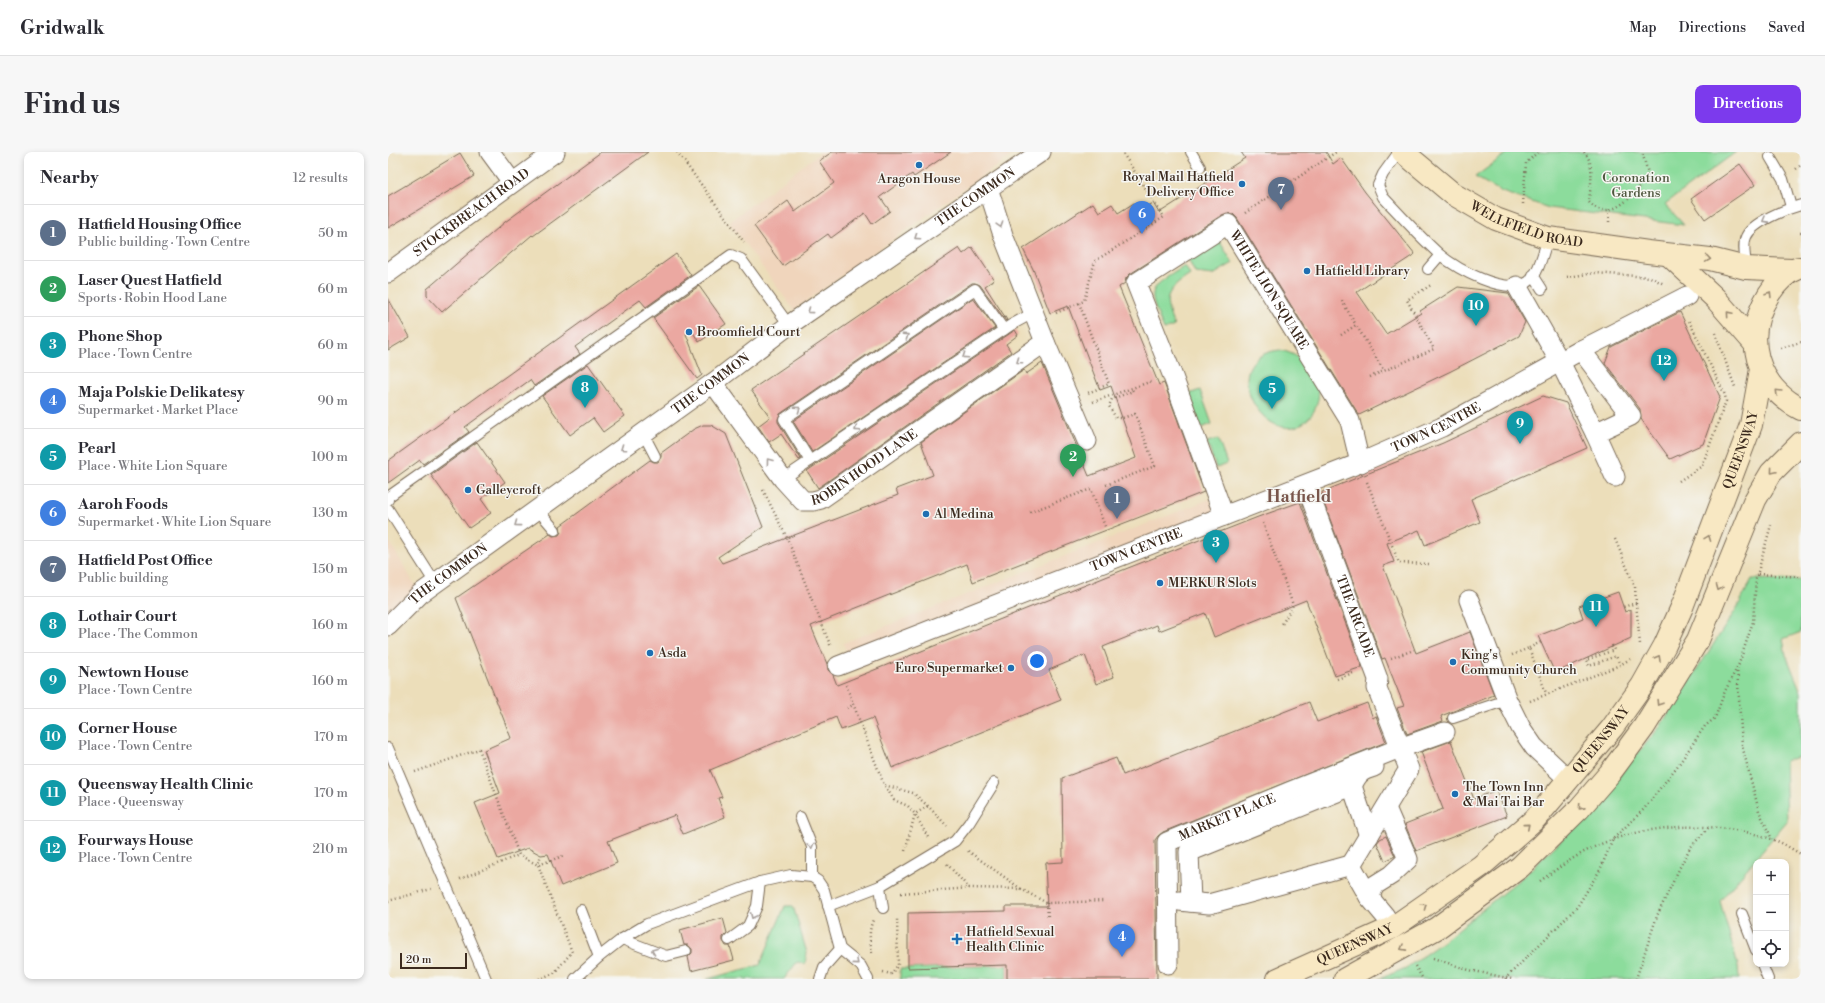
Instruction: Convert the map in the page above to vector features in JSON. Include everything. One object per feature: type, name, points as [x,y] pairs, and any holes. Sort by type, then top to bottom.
[{"type":"main road","name":"WELLFIELD ROAD","points":[[1403,152],[1453,194],[1496,219],[1548,238],[1710,259],[1746,268],[1797,269]]},
{"type":"main road","points":[[1669,254],[1715,298],[1755,344]]},
{"type":"main road","points":[[1797,269],[1775,285],[1760,308],[1755,344],[1761,369],[1769,383],[1788,402],[1801,409]]},
{"type":"main road","name":"QUEENSWAY","points":[[1278,979],[1392,928],[1481,866],[1535,819],[1569,780],[1620,716],[1642,686],[1665,645],[1682,607],[1751,425],[1761,369]]},
{"type":"main road","name":"QUEENSWAY","points":[[1345,979],[1437,928],[1520,867],[1579,809],[1610,773],[1644,727],[1698,640],[1755,500],[1771,473],[1801,444]]},
{"type":"street","points":[[490,152],[512,182]]},
{"type":"street","name":"STOCKBREACH ROAD","points":[[388,272],[555,152]]},
{"type":"street","name":"THE COMMON","points":[[388,626],[409,603],[435,583],[713,383],[789,325],[1041,152]]},
{"type":"street","points":[[988,188],[1003,234],[1033,313],[1087,441]]},
{"type":"street","name":"WHITE LION SQUARE","points":[[1224,516],[1172,374],[1136,283],[1228,224],[1350,421],[1360,463]]},
{"type":"street","points":[[1517,286],[1560,362],[1595,433],[1615,478]]},
{"type":"street","name":"TOWN CENTRE","points":[[838,666],[1360,463],[1442,427],[1581,350],[1683,298]]},
{"type":"street","name":"ROBIN HOOD LANE","points":[[713,383],[782,479],[803,501],[813,501],[821,499],[1045,342]]},
{"type":"street","points":[[1581,350],[1631,416],[1595,433]]},
{"type":"street","name":"THE ARCADE","points":[[1306,484],[1378,679],[1377,688],[1409,769],[1386,808]]},
{"type":"street","points":[[1469,600],[1509,704],[1521,728],[1534,747],[1569,780]]},
{"type":"street","points":[[1369,836],[1352,786],[1356,776],[1363,771],[1385,762],[1401,749],[1449,725]]},
{"type":"street","name":"MARKET PLACE","points":[[1168,964],[1161,900],[1167,842],[1291,790],[1401,749]]},
{"type":"street","points":[[1236,813],[1239,821],[1267,816],[1352,786]]},
{"type":"street","points":[[1191,902],[1190,852],[1267,816],[1295,800],[1291,790]]},
{"type":"street","points":[[1161,900],[1209,904],[1351,866],[1386,808]]},
{"type":"street","points":[[1369,897],[1375,885],[1391,876],[1408,859],[1386,808]]},
{"type":"street","points":[[1351,866],[1369,897],[1385,916]]},
{"type":"lane","points":[[1191,152],[1200,167]]},
{"type":"lane","points":[[1400,152],[1383,174],[1378,185],[1383,197],[1440,255],[1476,277],[1496,285],[1517,286],[1529,281],[1539,267],[1548,238]]},
{"type":"lane","points":[[1746,268],[1745,239],[1750,229],[1796,206],[1770,157]]},
{"type":"lane","points":[[388,500],[388,497],[731,255],[741,259],[789,325]]},
{"type":"lane","points":[[1428,269],[1440,255]]},
{"type":"lane","points":[[1533,275],[1542,289]]},
{"type":"lane","points":[[810,461],[784,419],[975,289],[1004,330]]},
{"type":"lane","points":[[782,479],[1004,330],[1033,313]]},
{"type":"lane","points":[[643,433],[655,456]]},
{"type":"lane","points":[[388,509],[435,583]]},
{"type":"lane","points":[[537,509],[555,530]]},
{"type":"lane","points":[[1449,725],[1509,704]]},
{"type":"lane","points":[[388,748],[486,979]]},
{"type":"lane","points":[[828,906],[880,886],[955,841],[969,823],[994,784]]},
{"type":"lane","points":[[800,817],[812,846],[812,877]]},
{"type":"lane","points":[[575,979],[622,939],[646,924],[760,882],[791,875],[812,877],[824,890],[840,948],[861,966],[868,979]]},
{"type":"lane","points":[[729,940],[748,926],[757,906],[760,882]]},
{"type":"lane","points":[[880,886],[883,908]]},
{"type":"lane","points":[[581,910],[599,957]]},
{"type":"lane","points":[[1742,914],[1753,942]]},
{"type":"lane","points":[[622,939],[666,956],[686,951]]},
{"type":"lane","points":[[820,979],[824,967],[840,948]]},
{"type":"lane","points":[[1763,967],[1768,979]]},
{"type":"path","points":[[677,152],[746,244]]},
{"type":"path","points":[[1068,308],[1084,301],[1095,261],[1164,217],[1122,152]]},
{"type":"path","points":[[1228,224],[1275,195],[1336,152]]},
{"type":"path","points":[[1523,204],[1526,163],[1538,152]]},
{"type":"path","points":[[1584,152],[1588,156],[1591,166],[1589,202],[1593,207],[1610,209],[1626,201],[1644,182],[1648,173],[1642,152]]},
{"type":"path","points":[[1609,222],[1610,209]]},
{"type":"path","points":[[1567,277],[1595,273],[1650,277],[1683,298],[1725,395],[1726,401],[1702,466],[1679,481]]},
{"type":"path","points":[[1370,377],[1434,349],[1407,300],[1432,285]]},
{"type":"path","points":[[1342,301],[1384,371]]},
{"type":"path","points":[[1079,303],[1109,384],[1099,388]]},
{"type":"path","points":[[1341,335],[1356,325]]},
{"type":"path","points":[[1781,348],[1801,342]]},
{"type":"path","points":[[1724,358],[1737,394]]},
{"type":"path","points":[[1089,403],[1172,374]]},
{"type":"path","points":[[1106,485],[1155,466],[1135,414],[1122,418],[1116,418],[1109,406],[1112,399],[1133,391],[1132,388]]},
{"type":"path","points":[[1360,463],[1399,563],[1430,564]]},
{"type":"path","points":[[1030,512],[1091,489],[1106,529]]},
{"type":"path","points":[[1256,504],[1293,605],[1281,626]]},
{"type":"path","points":[[1506,978],[1577,907],[1600,870],[1613,840],[1644,809],[1680,764],[1705,726],[1715,718],[1737,667],[1753,622],[1758,574],[1772,523]]},
{"type":"path","points":[[1615,539],[1635,587],[1640,645]]},
{"type":"path","points":[[1758,574],[1801,577]]},
{"type":"path","points":[[1623,607],[1636,603]]},
{"type":"path","points":[[1493,662],[1541,642]]},
{"type":"path","points":[[1612,646],[1620,665]]},
{"type":"path","points":[[1529,648],[1546,693]]},
{"type":"path","points":[[1614,650],[1586,660],[1589,666],[1616,656]]},
{"type":"path","points":[[1509,704],[1546,693],[1620,665],[1635,656]]},
{"type":"path","points":[[1737,667],[1739,676],[1739,713],[1742,745],[1759,811],[1772,840]]},
{"type":"path","points":[[847,708],[853,705]]},
{"type":"path","points":[[401,778],[479,749],[519,855],[538,866]]},
{"type":"path","points":[[884,785],[894,800],[908,806],[915,814],[936,853],[970,888]]},
{"type":"path","points":[[928,806],[915,814],[906,850],[898,867],[901,874],[896,893],[970,888],[1021,889],[1047,903],[1105,901]]},
{"type":"path","points":[[1613,840],[1674,828],[1710,826],[1750,832],[1772,840],[1801,854]]},
{"type":"path","points":[[1636,979],[1657,916],[1681,865],[1690,848],[1710,826]]},
{"type":"path","points":[[539,979],[554,973],[572,952],[538,866],[541,855]]},
{"type":"path","points":[[538,866],[563,856]]},
{"type":"path","points":[[1047,903],[1048,917]]},
{"type":"path","points":[[874,959],[869,939],[870,928],[873,918],[883,908]]},
{"type":"path","points":[[891,974],[898,965],[897,909]]},
{"type":"path","points":[[1433,958],[1469,970],[1512,979]]},
{"type":"path","points":[[1414,963],[1423,979]]},
{"type":"shaded area","points":[[821,152],[1016,152],[794,310],[729,222]]},
{"type":"shaded area","points":[[1210,499],[1221,525],[853,670],[843,643]]},
{"type":"shaded area","points":[[388,539],[420,594],[388,626]]},
{"type":"green space","name":"Coronation Gardens","points":[[1509,152],[1736,152],[1665,204],[1684,225],[1549,208],[1502,192],[1475,177]]},
{"type":"green space","points":[[1218,239],[1233,263],[1213,275],[1195,273],[1188,259]]},
{"type":"green space","points":[[1185,266],[1190,275],[1175,286],[1168,296],[1168,309],[1174,326],[1164,330],[1155,306],[1153,298],[1154,291],[1163,280]]},
{"type":"green space","points":[[1280,350],[1295,355],[1300,359],[1317,383],[1319,394],[1314,411],[1307,420],[1303,423],[1288,428],[1273,424],[1261,413],[1251,399],[1247,383],[1249,368],[1260,356]]},
{"type":"green space","points":[[1200,390],[1212,424],[1201,428],[1189,394]]},
{"type":"green space","points":[[1218,439],[1227,464],[1216,468],[1207,442]]},
{"type":"green space","points":[[1752,579],[1801,580],[1801,632],[1783,639],[1786,655],[1801,692],[1801,756],[1785,761],[1787,821],[1755,859],[1753,859],[1753,862],[1720,901],[1738,966],[1739,979],[1379,979],[1406,968],[1445,940],[1526,874],[1582,820],[1659,728],[1737,608]]},
{"type":"green space","points":[[785,906],[793,906],[807,953],[805,964],[797,962],[784,979],[707,979],[760,965]]},
{"type":"green space","points":[[1007,965],[1007,979],[900,979],[900,969]]},
{"type":"building","points":[[601,152],[648,152],[533,236],[532,235],[442,312],[427,296],[427,289],[505,222]]},
{"type":"building","points":[[832,152],[951,152],[914,177],[912,174],[880,197],[890,211],[872,224],[865,213],[831,238],[828,234],[783,266],[754,226],[788,201],[795,212],[834,183],[819,161]]},
{"type":"building","points":[[1241,152],[1326,152],[1333,164],[1341,158],[1365,192],[1415,254],[1357,292],[1386,334],[1421,313],[1420,311],[1458,287],[1508,293],[1525,322],[1519,336],[1451,371],[1359,415],[1237,218],[1233,214],[1227,213],[1222,215],[1130,274],[1126,278],[1125,283],[1119,287],[1159,385],[1164,383],[1204,492],[973,582],[967,564],[811,626],[827,664],[828,670],[833,675],[837,685],[1128,568],[1300,502],[1362,667],[1335,676],[1306,600],[1214,637],[1205,613],[1159,631],[1157,625],[1103,647],[1114,677],[1096,684],[1085,655],[1049,670],[1061,700],[892,768],[873,718],[841,730],[836,717],[710,770],[722,797],[718,798],[725,817],[683,834],[675,815],[608,841],[617,863],[561,886],[548,854],[541,855],[528,848],[498,859],[475,803],[500,793],[484,750],[511,738],[456,598],[550,534],[553,536],[559,535],[561,532],[560,526],[650,460],[658,462],[661,457],[661,453],[694,429],[703,425],[711,425],[726,434],[763,527],[718,557],[722,563],[898,495],[896,489],[933,475],[921,442],[1024,370],[1026,374],[1042,363],[1089,476],[1136,458],[1111,386],[1100,390],[1068,306],[1050,313],[1033,269],[1023,249],[1093,203],[1099,212],[1112,204],[1118,213],[1134,203],[1139,212],[1153,203],[1159,213],[1245,158]]},
{"type":"building","points":[[460,153],[474,176],[388,228],[388,196]]},
{"type":"building","points":[[1740,164],[1755,185],[1705,219],[1691,199]]},
{"type":"building","points":[[972,247],[994,280],[985,286],[1007,320],[1006,321],[980,285],[972,283],[780,414],[778,422],[801,459],[799,460],[781,434],[769,442],[758,426],[770,417],[751,390],[959,248],[963,254]]},
{"type":"building","points":[[676,254],[691,275],[646,307],[640,300],[575,347],[580,354],[534,386],[530,380],[465,427],[469,432],[423,464],[420,460],[388,483],[388,461]]},
{"type":"building","name":"Broomfield Court","points":[[699,286],[726,324],[699,342],[692,331],[686,334],[702,375],[697,379],[653,318]]},
{"type":"building","points":[[388,298],[410,337],[388,350]]},
{"type":"building","points":[[973,298],[995,328],[812,452],[793,421]]},
{"type":"building","points":[[1680,312],[1720,397],[1703,444],[1670,459],[1641,419],[1640,409],[1605,363],[1611,347]]},
{"type":"building","points":[[1015,330],[1018,335],[1006,344],[1011,352],[818,488],[807,471]]},
{"type":"building","points":[[588,364],[625,416],[603,432],[593,418],[570,435],[542,396]]},
{"type":"building","points":[[1543,396],[1566,403],[1587,448],[1471,499],[1480,522],[1425,545],[1419,530],[1387,543],[1394,562],[1383,566],[1416,653],[1470,632],[1494,695],[1441,716],[1443,721],[1407,734],[1397,708],[1404,706],[1385,658],[1382,659],[1321,495],[1323,494],[1322,492],[1443,443]]},
{"type":"building","name":"Galleycroft","points":[[477,442],[505,482],[481,499],[491,513],[469,528],[431,475]]},
{"type":"building","points":[[1618,592],[1625,612],[1631,609],[1631,638],[1555,673],[1538,636],[1583,618],[1579,606]]},
{"type":"building","points":[[1309,702],[1317,722],[1367,703],[1373,718],[1376,716],[1386,742],[1163,832],[1158,836],[1155,840],[1157,979],[1007,979],[1007,965],[908,968],[908,913],[1006,911],[1006,906],[1047,906],[1045,863],[1063,862],[1062,778],[1116,758],[1123,775]]},
{"type":"building","name":"The Town Inn & Mai Tai Bar","points":[[1451,741],[1474,799],[1496,790],[1507,816],[1416,851],[1405,824],[1443,809],[1421,752]]},
{"type":"building","points":[[1386,836],[1395,856],[1385,861],[1377,843],[1380,839]]},
{"type":"building","points":[[723,918],[727,933],[723,937],[723,941],[726,946],[730,946],[734,960],[691,971],[688,957],[692,953],[692,949],[688,945],[684,945],[680,930]]},
{"type":"place","name":"Aragon House","points":[[919,165]]},
{"type":"place","name":"Royal Mail Hatfield Delivery Office","points":[[1242,184]]},
{"type":"place","name":"Hatfield Post Office","points":[[1281,210]]},
{"type":"place","name":"Aaroh Foods","points":[[1142,234]]},
{"type":"place","name":"Hatfield Library","points":[[1307,271]]},
{"type":"place","name":"Corner House","points":[[1476,326]]},
{"type":"place","name":"Broomfield Court","points":[[689,332]]},
{"type":"place","name":"Fourways House","points":[[1664,381]]},
{"type":"place","name":"Lothair Court","points":[[585,408]]},
{"type":"place","name":"Pearl","points":[[1272,409]]},
{"type":"place","name":"Newtown House","points":[[1520,444]]},
{"type":"place","name":"Laser Quest Hatfield","points":[[1073,477]]},
{"type":"place","name":"Galleycroft","points":[[468,490]]},
{"type":"place","name":"Al Medina","points":[[926,514]]},
{"type":"place","name":"Hatfield Housing Office","points":[[1117,519]]},
{"type":"place","name":"Phone Shop","points":[[1216,563]]},
{"type":"place","name":"MERKUR Slots","points":[[1160,583]]},
{"type":"place","name":"Queensway Health Clinic","points":[[1596,627]]},
{"type":"place","name":"Asda","points":[[650,653]]},
{"type":"place","name":"King's Community Church","points":[[1453,662]]},
{"type":"place","name":"Euro Supermarket","points":[[1011,668]]},
{"type":"place","name":"The Town Inn & Mai Tai Bar","points":[[1455,794]]},
{"type":"place","name":"Hatfield Sexual Health Clinic","points":[[957,939]]},
{"type":"place","name":"Maja Polskie Delikatesy","points":[[1122,957]]},
{"type":"district","name":"Hatfield","points":[[1299,497]]}]
